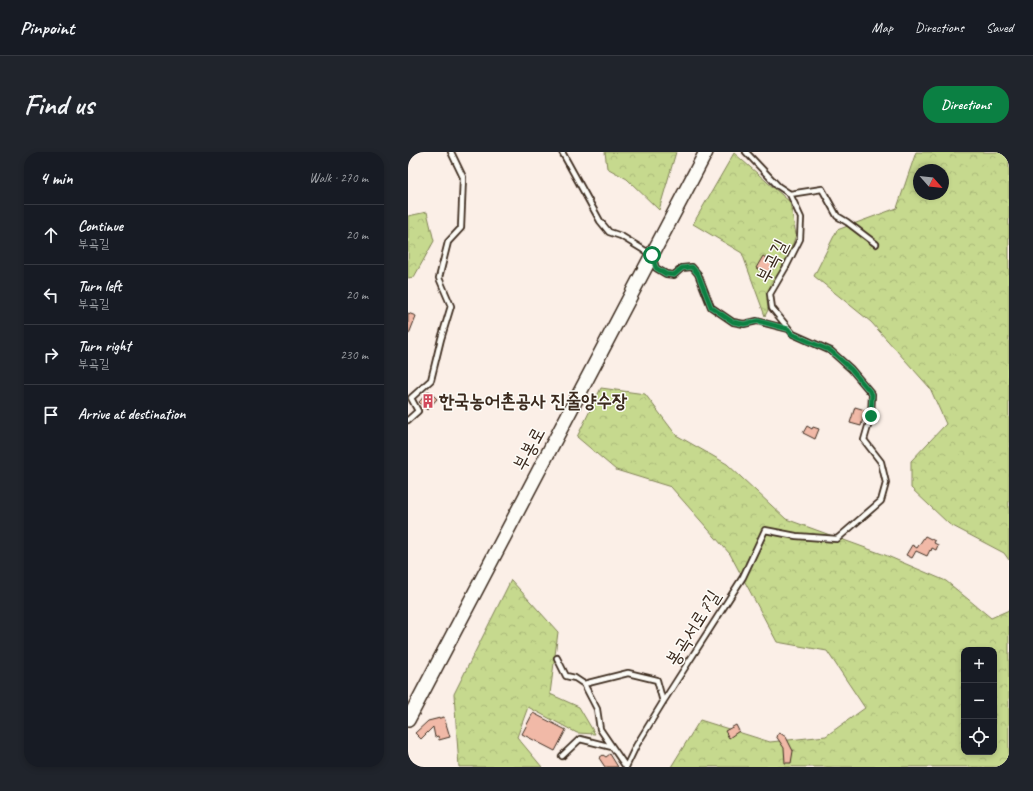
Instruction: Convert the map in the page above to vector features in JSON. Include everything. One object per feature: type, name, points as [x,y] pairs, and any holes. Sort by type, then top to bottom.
[{"type":"street","name":"부봉로","points":[[408,720],[706,152]]},
{"type":"lane","points":[[408,420],[418,410],[411,398],[431,380],[451,306],[439,278],[448,242],[461,228],[463,177],[451,152]]},
{"type":"lane","name":"부곡길","points":[[562,152],[600,221],[609,232],[621,236],[652,255],[656,268],[666,274],[674,275],[682,268],[692,267],[698,274],[711,307],[733,322],[744,324],[758,321],[788,329]]},
{"type":"lane","points":[[746,152],[778,186],[790,194],[822,189],[837,216],[876,244]]},
{"type":"lane","name":"부곡길","points":[[790,194],[800,218],[800,239],[787,266],[770,294],[772,308],[792,334],[831,351],[851,369],[872,394],[871,416],[864,440],[881,462],[886,483],[881,501],[837,539],[796,536]]},
{"type":"lane","name":"봉곡서로7길","points":[[626,767],[636,746],[663,702],[743,577],[765,530],[796,536]]},
{"type":"lane","points":[[557,658],[566,676],[575,678],[584,684],[597,709],[600,729],[626,767]]},
{"type":"lane","points":[[584,684],[628,673],[657,680],[663,702]]},
{"type":"lane","points":[[562,756],[580,739],[612,747]]},
{"type":"green space","points":[[605,152],[676,152],[659,210],[627,179],[607,168]]},
{"type":"green space","points":[[916,152],[1009,152],[1009,560],[1004,553],[949,524],[911,488],[911,461],[946,424],[930,388],[871,322],[814,276],[837,230],[897,208]]},
{"type":"green space","points":[[734,153],[790,202],[796,235],[787,260],[770,287],[767,300],[768,310],[765,316],[742,253],[693,224]]},
{"type":"green space","points":[[427,212],[434,241],[414,277],[408,278],[408,216]]},
{"type":"green space","points":[[601,388],[645,394],[676,435],[727,464],[786,519],[885,555],[946,581],[991,618],[1009,610],[1009,767],[671,767],[700,720],[770,742],[826,736],[865,708],[827,651],[777,642],[730,554],[671,487],[616,470],[577,437]]},
{"type":"green space","points":[[511,580],[558,632],[550,694],[579,707],[595,734],[577,733],[528,707],[517,737],[542,767],[459,767],[454,694]]},
{"type":"building","points":[[763,256],[775,263],[769,275],[756,268]]},
{"type":"building","points":[[408,313],[416,316],[409,334],[408,334]]},
{"type":"building","name":"한국농어촌공사 진줄양수장","points":[[429,391],[437,399],[427,410],[419,402]]},
{"type":"building","points":[[855,407],[865,410],[861,426],[850,423]]},
{"type":"building","points":[[807,426],[812,429],[813,427],[819,429],[815,439],[803,433]]},
{"type":"building","points":[[925,536],[935,541],[934,543],[938,545],[936,550],[932,548],[927,556],[916,551],[912,558],[906,555],[912,545],[917,548]]},
{"type":"building","points":[[533,713],[566,730],[555,751],[522,734]]},
{"type":"building","points":[[444,717],[450,737],[439,740],[438,736],[435,737],[433,727],[421,739],[415,733],[428,721]]},
{"type":"building","points":[[736,725],[739,731],[729,738],[725,731]]},
{"type":"building","points":[[780,733],[786,737],[793,751],[791,763],[785,763],[784,748],[776,736]]},
{"type":"building","points":[[610,754],[618,767],[605,767],[599,758],[603,755],[606,757]]},
{"type":"place","name":"한국농어촌공사 진줄양수장","points":[[428,401]]},
{"type":"route","points":[[652,255],[656,268],[666,274],[674,275],[682,268],[692,267],[698,274],[704,293],[711,307],[733,322],[744,324],[758,321],[788,329],[792,334],[831,351],[851,369],[872,394],[871,416]]}]
